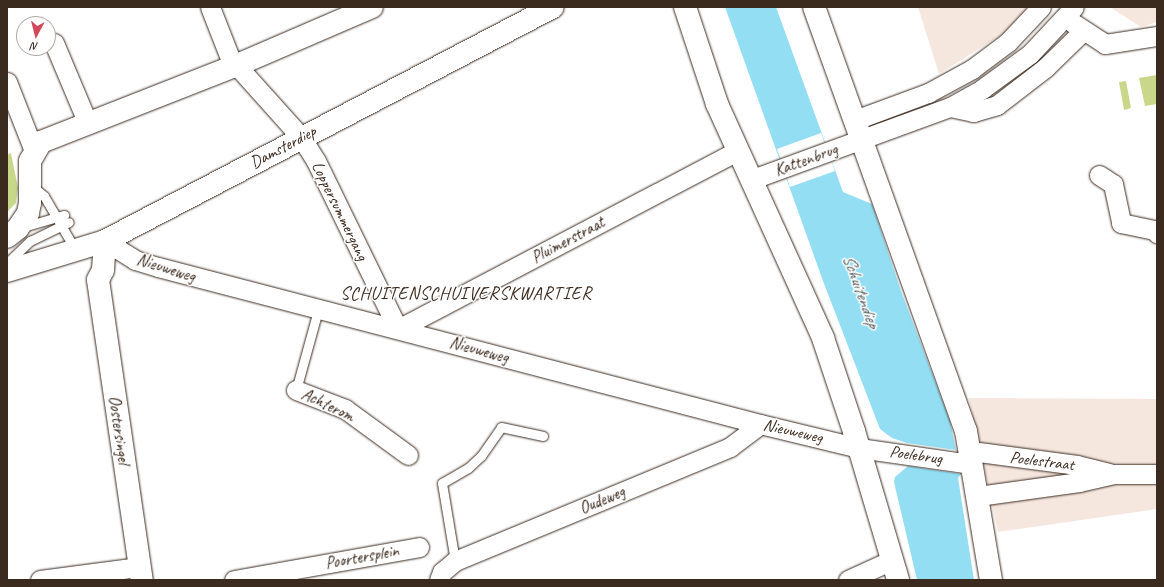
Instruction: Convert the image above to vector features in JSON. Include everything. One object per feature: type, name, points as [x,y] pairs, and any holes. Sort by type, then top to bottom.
[{"type":"street","name":"Loppersummergang","points":[[210,7],[230,58],[235,66],[302,137],[316,161],[398,329]]},
{"type":"street","points":[[12,233],[29,208],[30,161],[34,151],[41,142],[235,66],[372,7]]},
{"type":"street","name":"Damsterdiep","points":[[7,271],[41,258],[76,250],[105,241],[552,7]]},
{"type":"street","points":[[685,7],[717,104],[737,152],[823,338],[859,448],[895,570],[848,580]]},
{"type":"street","points":[[814,7],[859,130],[968,459],[978,496],[991,580]]},
{"type":"street","points":[[859,130],[972,69],[1008,42],[1041,7]]},
{"type":"street","points":[[859,130],[950,107],[982,89],[1022,61],[1069,12],[1083,31],[1105,44],[1157,36]]},
{"type":"street","points":[[950,107],[973,112],[997,105],[1045,68],[1083,31]]},
{"type":"street","points":[[56,48],[88,124]]},
{"type":"street","points":[[7,82],[34,151]]},
{"type":"street","name":"Kattenbrug","points":[[750,180],[828,152],[859,130]]},
{"type":"street","name":"Pluimerstraat","points":[[398,329],[737,152]]},
{"type":"street","points":[[1098,176],[1113,184],[1121,223],[1155,230],[1157,232]]},
{"type":"street","name":"Oostersingel","points":[[98,280],[103,270],[105,241]]},
{"type":"street","name":"Nieuweweg","points":[[105,241],[135,260],[318,310],[398,329],[760,424],[859,448]]},
{"type":"street","name":"Oostersingel","points":[[76,250],[98,280],[141,573]]},
{"type":"street","name":"Achterom","points":[[296,390],[345,409],[408,455]]},
{"type":"street","name":"Oudeweg","points":[[445,571],[730,447],[760,424]]},
{"type":"street","name":"Poelebrug","points":[[859,448],[968,459]]},
{"type":"street","name":"Poelestraat","points":[[968,459],[1077,465],[1113,474]]},
{"type":"street","name":"Poelestraat","points":[[978,496],[1078,482],[1113,474],[1157,474]]},
{"type":"street","name":"Poortersplein","points":[[234,580],[419,547]]},
{"type":"street","points":[[40,580],[141,573]]},
{"type":"lane","points":[[29,183],[44,196],[63,218]]},
{"type":"lane","points":[[7,263],[30,241],[60,226],[63,218]]},
{"type":"lane","points":[[12,233],[63,218]]},
{"type":"lane","points":[[60,226],[76,250]]},
{"type":"lane","name":"Achterom","points":[[296,390],[318,310]]},
{"type":"lane","points":[[445,571],[442,483],[468,468],[481,456],[501,427],[543,436]]},
{"type":"shaded area","points":[[918,7],[1046,7],[939,74]]},
{"type":"shaded area","points":[[1110,7],[1157,7],[1157,22],[1141,27]]},
{"type":"shaded area","points":[[969,398],[1157,399],[1157,509],[998,532]]},
{"type":"green space","points":[[1157,75],[1157,104],[1145,106],[1139,78]]},
{"type":"green space","points":[[1126,81],[1131,108],[1124,110],[1119,82]]},
{"type":"green space","points":[[11,153],[18,188],[16,203],[7,212],[7,155]]},
{"type":"water","name":"Schuitendiep","points":[[725,7],[776,7],[843,192],[872,204],[901,291],[950,421],[961,474],[958,478],[974,580],[917,580],[894,482],[895,477],[908,466],[907,443],[892,438],[880,429],[823,281]]},
{"type":"pier","points":[[821,133],[835,171],[790,187],[777,149]]},
{"type":"pier","points":[[907,443],[956,450],[961,474],[908,466]]},
{"type":"district","name":"SCHUITENSCHUIVERSKWARTIER","points":[[466,293]]}]
